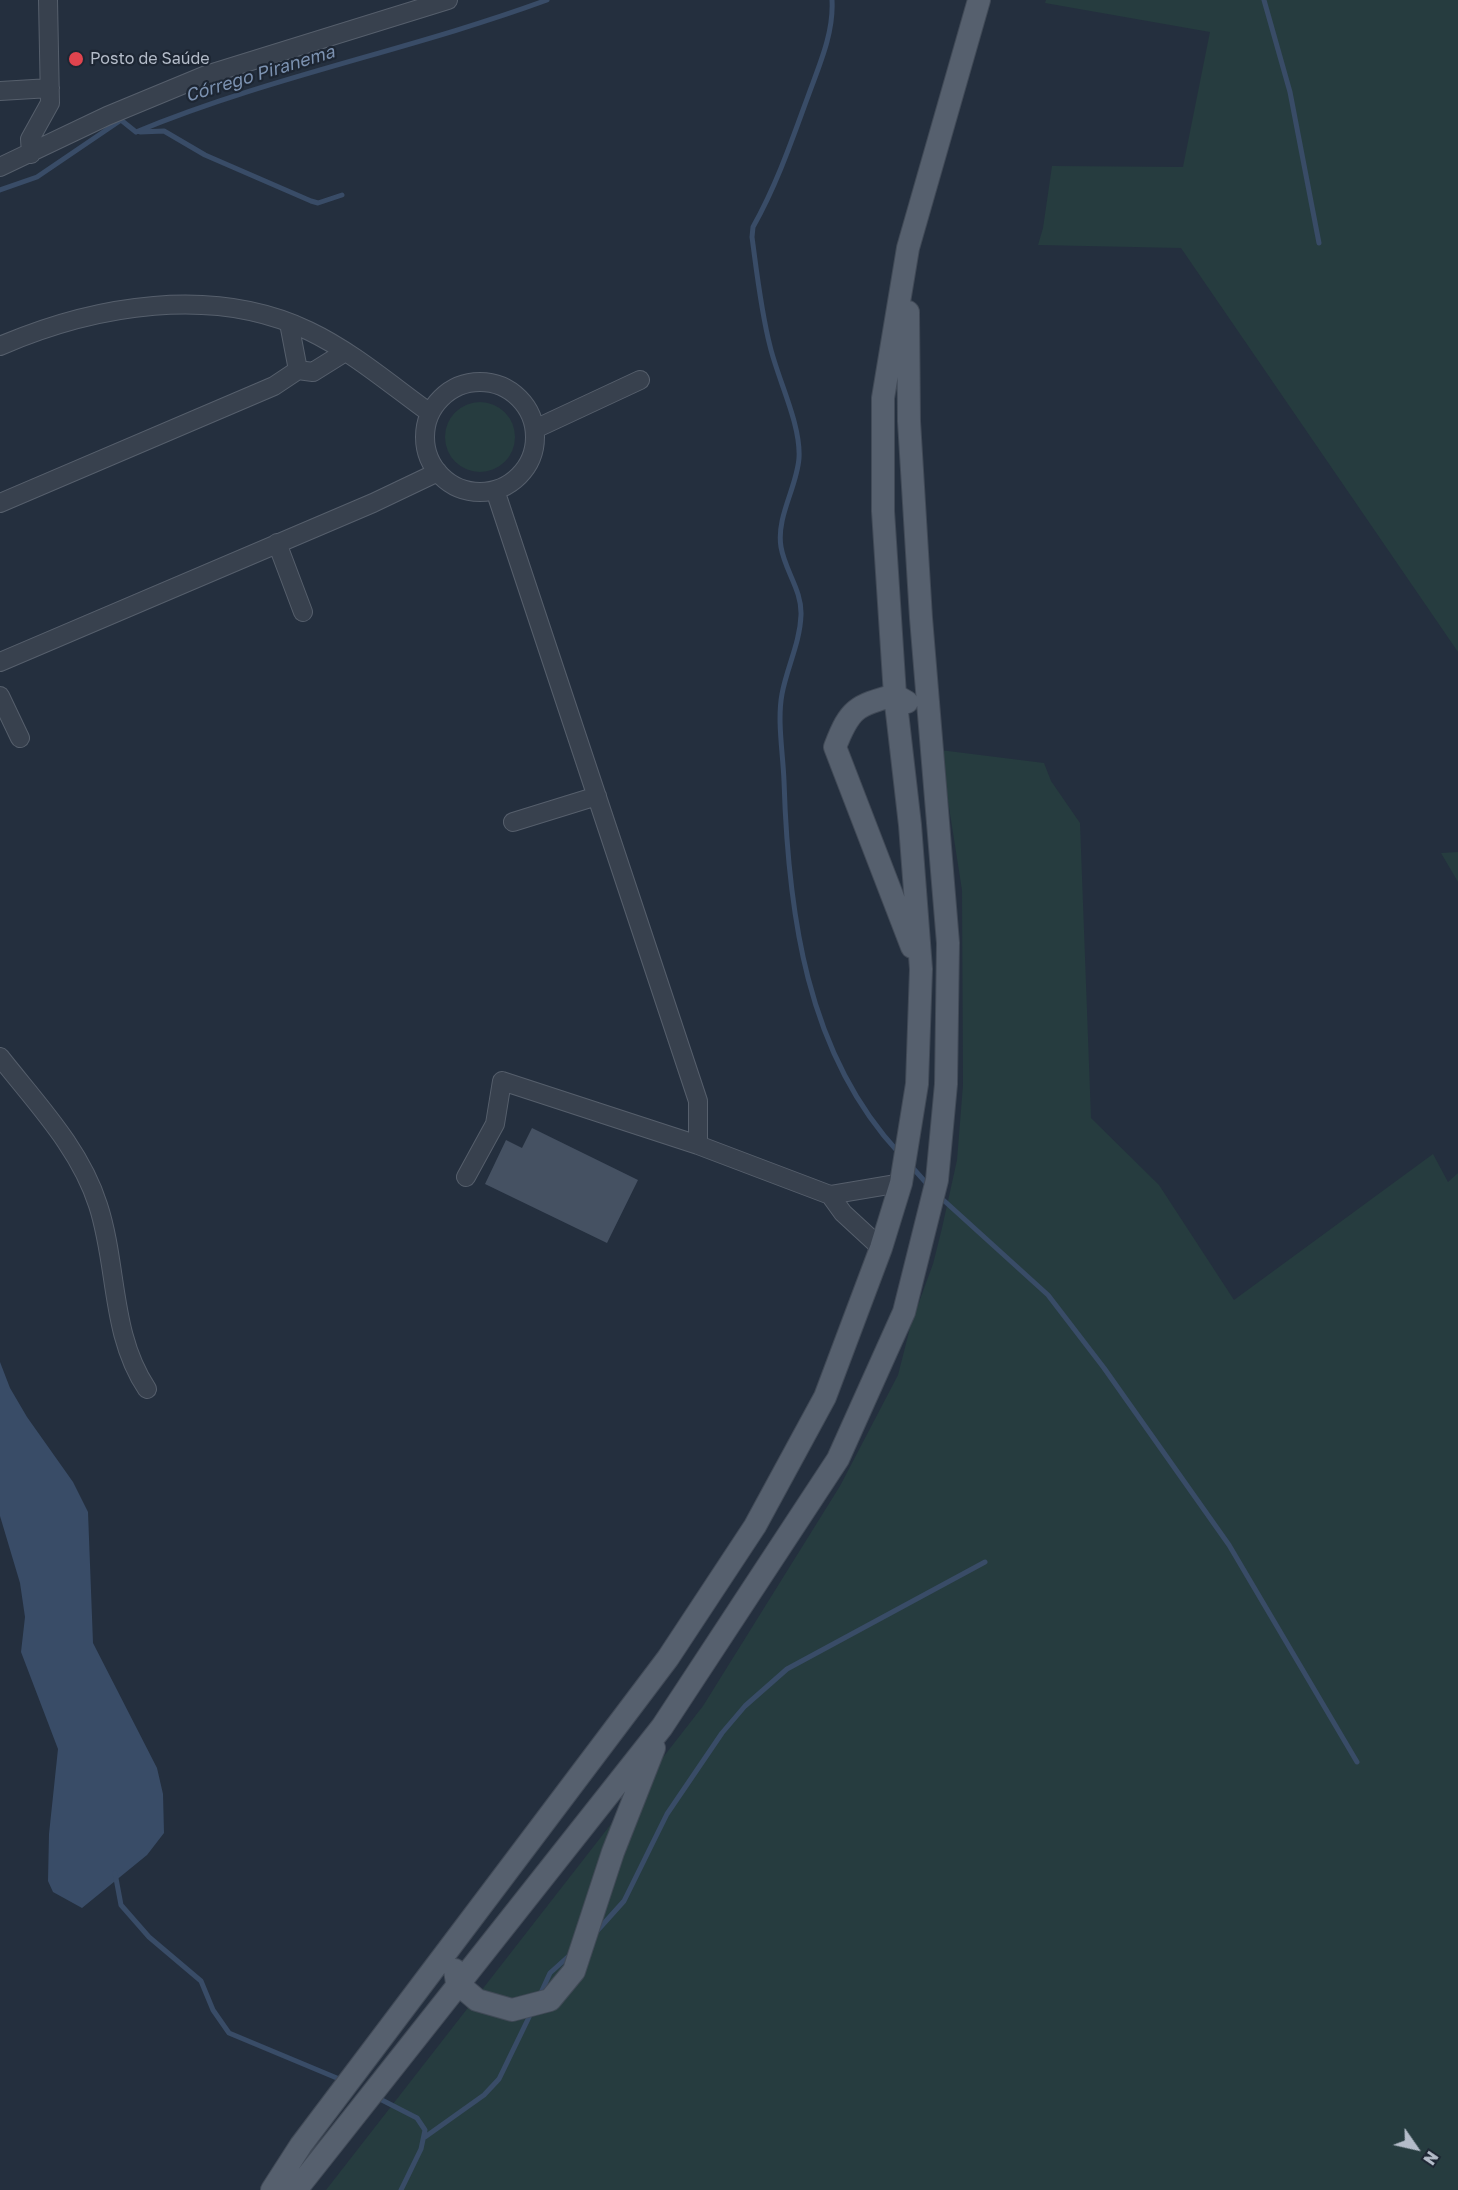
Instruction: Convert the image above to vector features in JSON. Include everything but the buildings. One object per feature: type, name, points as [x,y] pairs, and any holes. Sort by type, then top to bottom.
[{"type":"main road","points":[[272,2190],[301,2145],[668,1658],[755,1526],[825,1397],[881,1248],[901,1183],[917,1084],[921,969],[910,825],[895,695],[883,511],[883,398],[908,249],[978,4]]},
{"type":"main road","points":[[296,2190],[457,1983],[662,1727],[838,1459],[904,1312],[937,1180],[946,1084],[948,943],[921,618],[909,421],[908,249]]},
{"type":"main road","points":[[921,969],[835,747],[844,725],[861,704],[895,695],[908,702],[938,822]]},
{"type":"main road","points":[[548,1819],[459,1954],[454,1969],[457,1983],[477,2000],[512,2010],[550,2000],[574,1971],[613,1852],[662,1727]]},
{"type":"street","points":[[31,154],[30,139],[50,103],[48,0]]},
{"type":"street","points":[[0,167],[107,116],[206,75],[448,0]]},
{"type":"street","points":[[0,91],[50,88]]},
{"type":"street","points":[[0,346],[64,323],[144,307],[214,305],[265,315],[290,323],[345,352],[430,413]]},
{"type":"street","points":[[290,323],[298,370]]},
{"type":"street","points":[[0,502],[274,386],[298,370],[313,372],[345,352]]},
{"type":"street","points":[[481,381],[511,390],[523,401],[531,414],[535,429],[535,445],[522,474],[509,484],[495,490],[464,490],[450,483],[429,459],[425,444],[430,413],[439,399],[452,389],[466,383],[481,381]]},
{"type":"street","points":[[535,429],[640,381]]},
{"type":"street","points":[[0,662],[438,472]]},
{"type":"street","points":[[495,490],[698,1101],[698,1145]]},
{"type":"street","points":[[278,543],[303,612]]},
{"type":"street","points":[[0,696],[20,738]]},
{"type":"street","points":[[513,822],[597,796]]},
{"type":"street","points":[[0,1057],[78,1158],[89,1180],[111,1254],[123,1340],[136,1372],[147,1389]]},
{"type":"street","points":[[466,1177],[495,1124],[502,1081],[698,1145],[831,1195],[901,1183]]},
{"type":"street","points":[[831,1195],[843,1213],[881,1248]]},
{"type":"green space","points":[[1046,0],[1458,0],[1458,652],[1181,248],[1038,245],[1043,228],[1052,166],[1183,167],[1210,32],[1045,3]]},
{"type":"green space","points":[[480,402],[499,408],[509,418],[515,437],[509,456],[499,466],[480,472],[461,466],[451,456],[445,437],[451,418],[461,408]]},
{"type":"green space","points":[[940,750],[1044,763],[1051,781],[1080,823],[1091,1118],[1159,1185],[1234,1300],[1433,1154],[1448,1182],[1458,1173],[1458,2190],[326,2190],[703,1706],[840,1486],[898,1375],[911,1324],[933,1264],[942,1228],[957,1160],[963,1085],[962,890]]},
{"type":"green space","points":[[1458,852],[1458,882],[1441,853]]},
{"type":"water","points":[[0,1362],[10,1388],[27,1417],[73,1482],[88,1512],[93,1643],[157,1768],[163,1794],[164,1833],[147,1855],[82,1908],[53,1892],[48,1881],[49,1834],[58,1749],[21,1652],[25,1617],[20,1583],[0,1516]]},
{"type":"waterway","name":"Córrego Piranema","points":[[136,132],[237,95],[444,34],[547,0]]},
{"type":"waterway","points":[[832,0],[828,38],[820,63],[783,164],[753,227],[752,237],[767,333],[793,417],[799,445],[795,480],[784,513],[780,536],[783,556],[801,606],[800,625],[784,684],[780,715],[786,830],[798,929],[808,978],[823,1026],[842,1071],[868,1114],[899,1153]]},
{"type":"waterway","points":[[1264,0],[1290,92],[1319,243]]},
{"type":"waterway","name":"Córrego Piranema","points":[[0,190],[37,177],[121,120],[136,132]]},
{"type":"waterway","points":[[140,132],[164,131],[205,155],[311,201],[318,203],[342,195]]},
{"type":"waterway","points":[[911,1166],[929,1186]]},
{"type":"waterway","points":[[940,1197],[1048,1295],[1104,1368],[1229,1545],[1357,1762]]},
{"type":"waterway","points":[[597,1931],[624,1901],[667,1814],[722,1733],[745,1706],[787,1669],[985,1562]]},
{"type":"waterway","points":[[115,1873],[121,1905],[149,1937],[201,1981],[213,2010],[229,2033],[344,2081]]},
{"type":"waterway","points":[[540,1995],[550,1973],[570,1955]]},
{"type":"waterway","points":[[425,2137],[484,2095],[499,2079],[532,2011]]},
{"type":"waterway","points":[[376,2097],[417,2118],[425,2130],[421,2149],[401,2190]]},
{"type":"place","name":"Posto de Saúde","points":[[76,59]]}]
